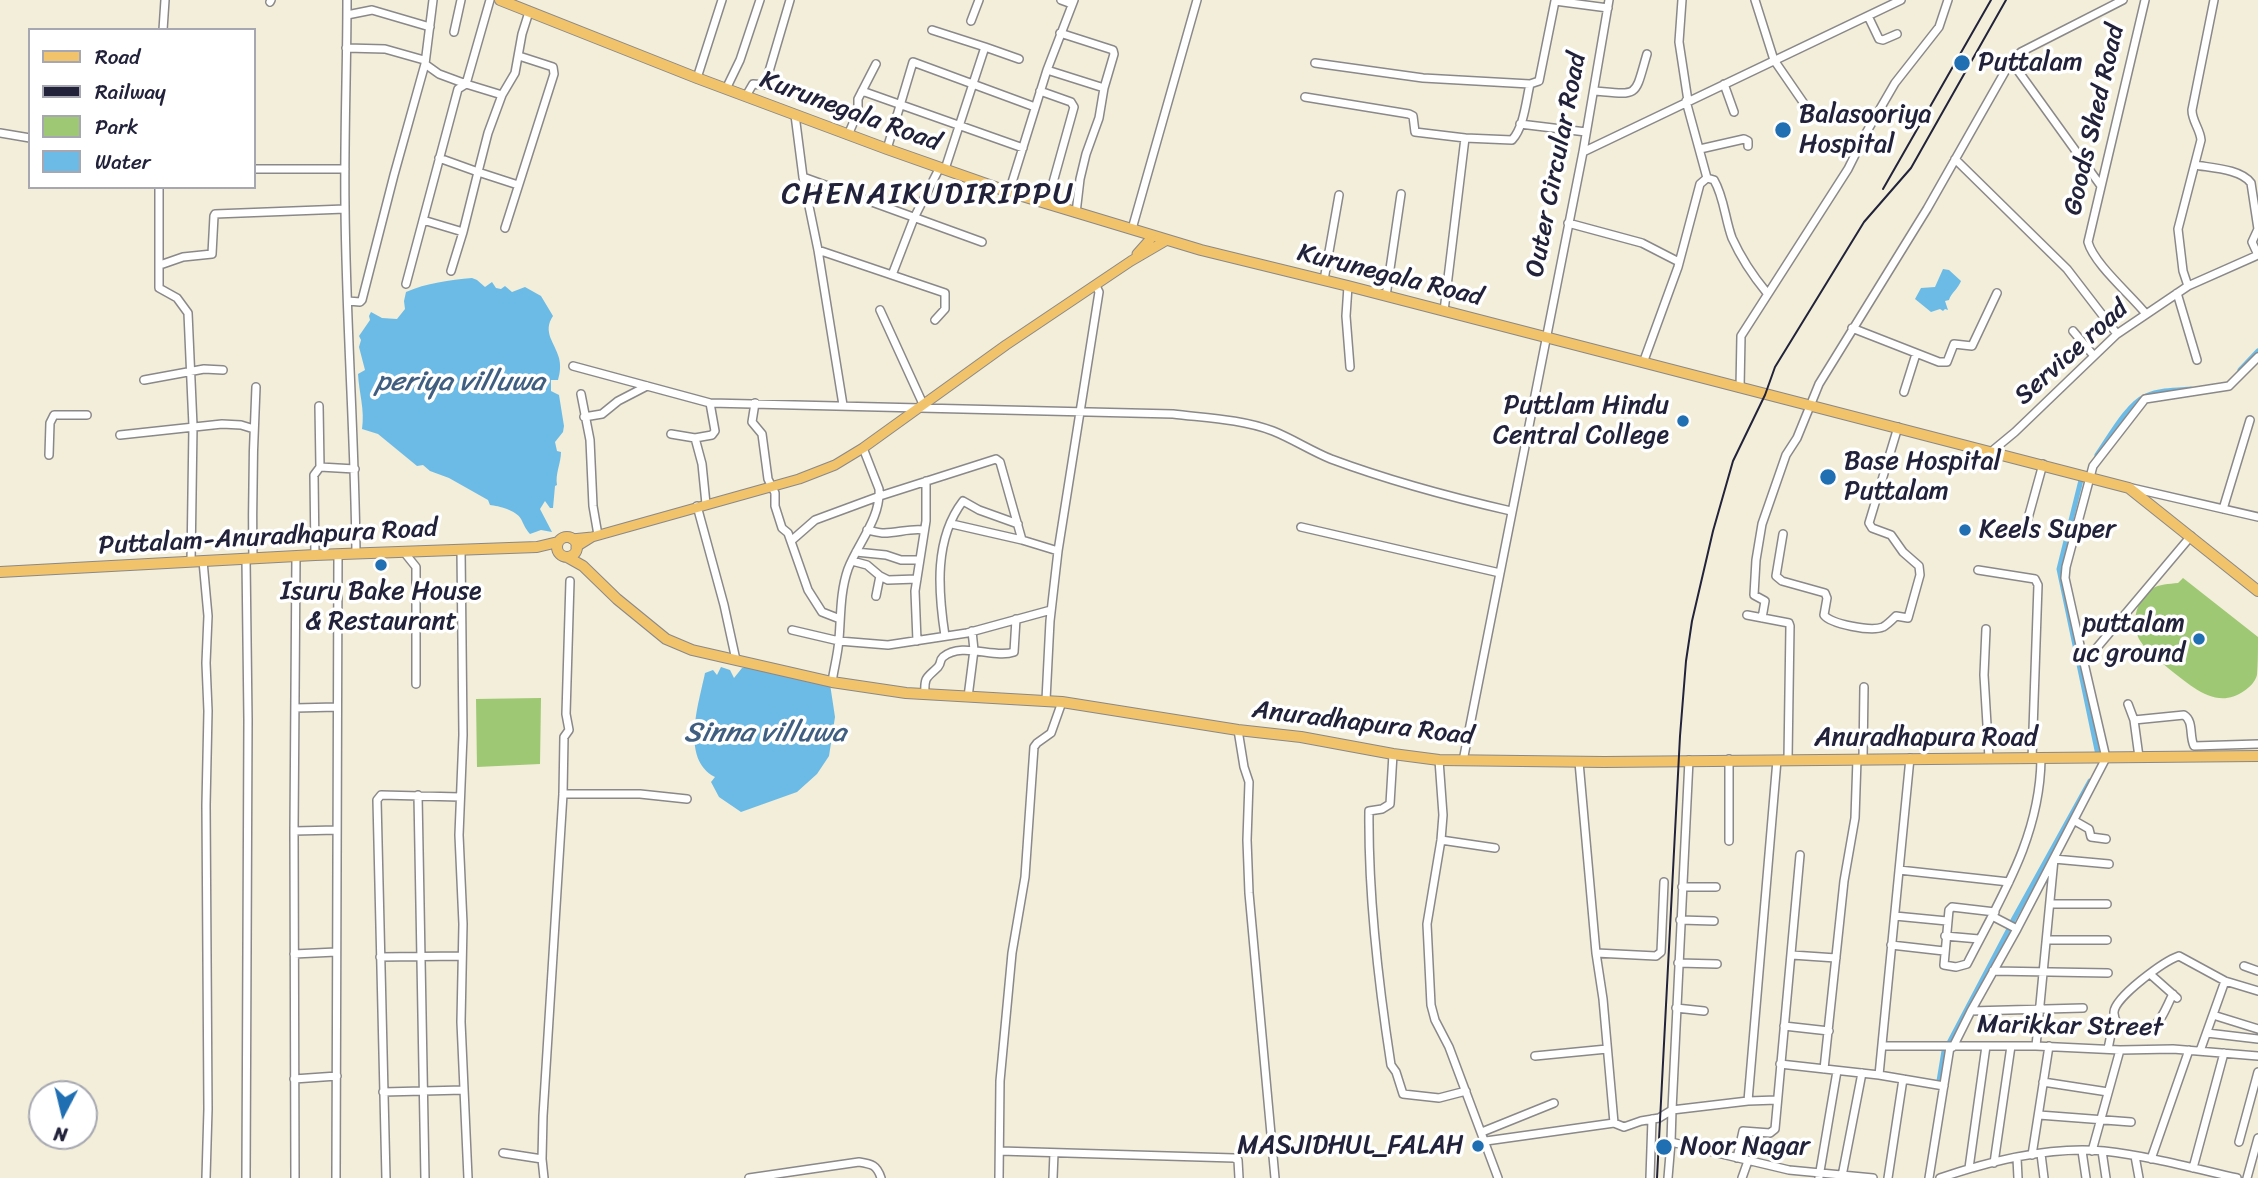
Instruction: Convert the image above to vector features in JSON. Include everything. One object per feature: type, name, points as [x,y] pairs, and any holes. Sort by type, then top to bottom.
[{"type":"highway","name":"Kurunegala Road","points":[[500,0],[848,135],[1076,213],[1219,255],[2129,488],[2258,592]]},
{"type":"highway","points":[[537,547],[558,542],[566,537],[575,545],[573,555],[563,555],[557,548],[558,542]]},
{"type":"highway","name":"Anuradhapura Road","points":[[575,545],[583,566]]},
{"type":"highway","name":"Puttalam-Anuradhapura Road","points":[[0,572],[356,553],[537,547]]},
{"type":"highway","name":"Anuradhapura Road","points":[[537,547],[563,555],[583,566],[666,639],[692,650],[832,682],[905,693],[1062,702],[1439,760],[1579,762],[2258,756]]},
{"type":"main road","points":[[1131,261],[1153,236]]},
{"type":"main road","points":[[575,545],[595,536],[825,470],[863,448],[1006,345],[1167,240]]},
{"type":"street","points":[[163,28],[165,0]]},
{"type":"street","points":[[348,301],[362,300],[424,62],[433,0]]},
{"type":"street","points":[[454,32],[461,0]]},
{"type":"street","points":[[406,284],[458,89],[466,84],[489,0]]},
{"type":"street","points":[[697,78],[722,0]]},
{"type":"street","points":[[726,89],[740,60],[760,0]]},
{"type":"street","points":[[746,96],[753,84],[765,85],[790,0]]},
{"type":"street","points":[[971,21],[979,0]]},
{"type":"street","points":[[1009,192],[1046,70],[1073,2],[1061,0]]},
{"type":"street","points":[[1132,229],[1197,0]]},
{"type":"street","points":[[1550,0],[1609,4]]},
{"type":"street","points":[[1315,63],[1423,78],[1530,84],[1539,81],[1555,0]]},
{"type":"street","points":[[1682,0],[1679,42],[1687,101],[1707,178]]},
{"type":"street","points":[[1755,0],[1774,60],[1805,105]]},
{"type":"street","points":[[1583,152],[1901,0]]},
{"type":"street","points":[[1740,388],[1741,336],[1849,169],[1866,132],[1895,83],[1939,27],[1948,0]]},
{"type":"street","points":[[1762,618],[1765,601],[1754,595],[1762,524],[1786,455],[1797,438],[1819,384],[1927,209],[2011,61],[2021,52],[2123,0]]},
{"type":"street","name":"Goods Shed Road","points":[[2145,0],[2089,234],[2090,249],[2146,314]]},
{"type":"street","points":[[2188,286],[2183,271],[2178,229],[2201,140],[2192,110],[2214,0]]},
{"type":"street","points":[[345,1],[345,209],[356,553]]},
{"type":"street","name":"Outer Circular Road","points":[[1463,761],[1583,152],[1609,4]]},
{"type":"street","points":[[347,15],[372,10],[430,27]]},
{"type":"street","points":[[451,271],[488,133],[502,96],[515,73],[529,12]]},
{"type":"street","points":[[1868,16],[1879,39],[1897,34]]},
{"type":"street","points":[[932,30],[1018,60]]},
{"type":"street","points":[[1060,33],[1113,50],[1114,54],[1099,118],[1080,179],[1076,213]]},
{"type":"street","points":[[892,275],[914,218],[943,168],[985,47]]},
{"type":"street","points":[[346,48],[385,48],[424,62],[439,74],[502,96]]},
{"type":"street","points":[[1594,91],[1628,94],[1633,92],[1647,54]]},
{"type":"street","points":[[505,228],[554,74],[553,67],[519,56]]},
{"type":"street","points":[[2011,61],[2101,186]]},
{"type":"street","points":[[887,149],[913,62],[1035,107]]},
{"type":"street","points":[[848,135],[858,112],[858,99],[876,64]]},
{"type":"street","points":[[1046,70],[1104,88]]},
{"type":"street","points":[[1304,97],[1409,114],[1413,116],[1415,132],[1512,140],[1520,124],[1530,84]]},
{"type":"street","points":[[1724,84],[1734,112]]},
{"type":"street","points":[[862,91],[1023,148]]},
{"type":"street","points":[[1040,91],[1071,102],[1074,107],[1047,204]]},
{"type":"street","points":[[795,115],[842,405]]},
{"type":"street","points":[[1520,124],[1586,132]]},
{"type":"street","points":[[0,133],[28,138]]},
{"type":"street","points":[[1444,311],[1465,138]]},
{"type":"street","points":[[1700,149],[1744,139],[1748,141],[1748,146]]},
{"type":"street","points":[[439,158],[518,185]]},
{"type":"street","points":[[1955,159],[2067,270],[2118,334]]},
{"type":"street","points":[[2195,165],[2248,178],[2258,229],[2252,242],[2258,255]]},
{"type":"street","points":[[256,169],[345,169]]},
{"type":"street","points":[[803,177],[982,242]]},
{"type":"street","points":[[1707,178],[1714,180],[1719,188],[1733,239],[1749,271],[1767,293]]},
{"type":"street","points":[[1643,363],[1679,262],[1700,184],[1707,178]]},
{"type":"street","points":[[159,189],[159,288],[177,298],[188,313],[193,426],[191,562]]},
{"type":"street","points":[[1386,296],[1401,194]]},
{"type":"street","points":[[1324,280],[1339,195]]},
{"type":"street","points":[[160,265],[183,257],[212,254],[215,214],[345,209]]},
{"type":"street","points":[[423,220],[463,232]]},
{"type":"street","points":[[1568,223],[1642,243],[1679,262]]},
{"type":"street","points":[[818,250],[945,293],[945,309],[934,320]]},
{"type":"street","name":"Service road","points":[[1992,451],[2118,334],[2188,286],[2258,255]]},
{"type":"street","points":[[1046,701],[1051,610],[1058,551],[1099,292],[1096,286]]},
{"type":"street","points":[[1348,286],[1346,316],[1350,367]]},
{"type":"street","points":[[1852,328],[1916,354],[1945,362],[1954,344],[1972,346],[1997,293]]},
{"type":"street","points":[[2177,293],[2197,360]]},
{"type":"street","points":[[880,310],[919,406]]},
{"type":"street","points":[[2073,331],[2094,356]]},
{"type":"street","points":[[1904,392],[1916,354]]},
{"type":"street","points":[[1929,1178],[1952,1047],[2075,821],[2106,758],[2064,578],[2089,477],[2098,458],[2145,399],[2229,386],[2258,357]]},
{"type":"street","points":[[573,366],[710,403],[1172,414],[1236,421],[1272,431],[1329,458],[1386,478],[1511,511]]},
{"type":"street","points":[[144,380],[181,375],[190,371],[223,370]]},
{"type":"street","points":[[584,418],[602,414],[618,401],[646,386]]},
{"type":"street","points":[[246,1178],[250,558],[256,387]]},
{"type":"street","points":[[582,394],[584,418],[590,440],[595,536]]},
{"type":"street","points":[[671,434],[695,438],[712,435],[715,430],[710,403]]},
{"type":"street","points":[[755,403],[752,422],[762,434],[768,479],[775,493],[775,506],[782,528],[788,533],[805,584],[822,612],[826,616],[840,619]]},
{"type":"street","points":[[315,555],[314,475],[320,467],[319,406]]},
{"type":"street","points":[[49,455],[50,423],[54,415],[87,415]]},
{"type":"street","points":[[2223,509],[2250,420]]},
{"type":"street","points":[[120,435],[222,424],[254,429]]},
{"type":"street","points":[[1783,534],[1776,576],[1783,581],[1825,593],[1827,598],[1824,615],[1830,621],[1868,629],[1883,627],[1896,617],[1908,618],[1920,575],[1919,566],[1903,552],[1891,535],[1872,528],[1869,523],[1898,427]]},
{"type":"street","points":[[695,438],[702,464],[701,505],[736,660]]},
{"type":"street","points":[[832,682],[839,641],[841,598],[852,561],[878,506],[880,496],[863,448]]},
{"type":"street","points":[[791,541],[815,520],[996,459],[1000,462],[1023,540]]},
{"type":"street","points":[[2027,522],[2043,464]]},
{"type":"street","points":[[320,467],[355,469]]},
{"type":"street","points":[[916,641],[915,591],[924,530],[926,481]]},
{"type":"street","points":[[2129,488],[2258,517]]},
{"type":"street","points":[[945,636],[940,602],[940,575],[946,530],[952,524],[956,511],[963,501],[979,510],[1018,524]]},
{"type":"street","points":[[952,524],[1058,551]]},
{"type":"street","points":[[1301,527],[1500,573]]},
{"type":"street","points":[[867,530],[886,533],[905,532],[913,528],[924,530]]},
{"type":"street","points":[[2084,663],[2191,536]]},
{"type":"street","points":[[461,550],[461,1022],[468,1178]]},
{"type":"street","points":[[404,552],[416,567],[416,684]]},
{"type":"street","points":[[856,552],[886,555],[901,561],[919,560]]},
{"type":"street","points":[[336,1178],[338,554]]},
{"type":"street","points":[[295,1178],[296,556]]},
{"type":"street","points":[[203,561],[208,616],[206,1178]]},
{"type":"street","points":[[852,561],[867,565],[888,580],[917,579]]},
{"type":"street","points":[[1978,570],[2035,579],[2038,585],[2037,759],[2041,786],[2033,826],[2009,882],[1993,914],[1979,939],[1967,964],[1956,967],[1944,965],[1947,921],[1952,907],[1993,914],[2017,929]]},
{"type":"street","points":[[876,596],[880,576]]},
{"type":"street","points":[[544,1178],[542,1158],[564,737],[569,730],[566,714],[570,581]]},
{"type":"street","points":[[792,630],[839,641],[888,645],[972,631],[1051,610]]},
{"type":"street","points":[[1747,615],[1789,623],[1790,626],[1782,760],[1748,1101]]},
{"type":"street","points":[[925,694],[926,678],[938,667],[943,657],[974,650],[1001,654],[1014,652],[1016,619]]},
{"type":"street","points":[[1986,629],[1984,675],[1989,758]]},
{"type":"street","points":[[968,696],[974,650],[972,631]]},
{"type":"street","points":[[1824,1069],[1844,881],[1856,818],[1864,687]]},
{"type":"street","points":[[999,1178],[1000,1081],[1012,953],[1024,877],[1034,747],[1051,733],[1062,702]]},
{"type":"street","points":[[2128,704],[2134,720],[2139,757]]},
{"type":"street","points":[[295,708],[337,707]]},
{"type":"street","points":[[2134,720],[2185,715],[2190,720],[2194,746],[2258,744]]},
{"type":"street","points":[[1238,730],[1249,782],[1249,893],[1275,1178]]},
{"type":"street","points":[[1393,754],[1390,804],[1382,809],[1369,811],[1373,923],[1391,1065],[1403,1094],[1439,1098],[1466,1091]]},
{"type":"street","points":[[1879,1075],[1910,758]]},
{"type":"street","points":[[1729,759],[1729,841]]},
{"type":"street","points":[[1439,760],[1443,814],[1427,925],[1431,1005],[1499,1178]]},
{"type":"street","points":[[1668,1178],[1689,760]]},
{"type":"street","points":[[1579,762],[1614,1123]]},
{"type":"street","points":[[563,794],[640,794],[687,799]]},
{"type":"street","points":[[386,1178],[377,800],[381,795],[460,797]]},
{"type":"street","points":[[418,795],[425,1178]]},
{"type":"street","points":[[2075,821],[2089,829],[2091,837],[2106,839]]},
{"type":"street","points":[[294,831],[337,830]]},
{"type":"street","points":[[1441,841],[1494,848]]},
{"type":"street","points":[[1737,1158],[1742,1131],[1774,1131],[1800,855]]},
{"type":"street","points":[[2054,859],[2109,864]]},
{"type":"street","points":[[2036,1046],[2054,859]]},
{"type":"street","points":[[1899,870],[2009,882]]},
{"type":"street","points":[[1596,953],[1656,956],[1661,952],[1664,882]]},
{"type":"street","points":[[1682,887],[1716,887]]},
{"type":"street","points":[[2050,905],[2107,904]]},
{"type":"street","points":[[1895,916],[1947,921]]},
{"type":"street","points":[[1680,920],[1714,921]]},
{"type":"street","points":[[1945,936],[1979,939]]},
{"type":"street","points":[[2046,940],[2107,940]]},
{"type":"street","points":[[1891,945],[1944,951]]},
{"type":"street","points":[[294,954],[336,952]]},
{"type":"street","points":[[1792,955],[1836,958]]},
{"type":"street","points":[[380,957],[462,956]]},
{"type":"street","points":[[2151,974],[2175,996],[2161,1019],[2151,1029],[2133,1031],[2120,1025],[2114,1013],[2118,1001],[2151,974],[2179,956],[2225,981],[2258,991]]},
{"type":"street","points":[[1678,963],[1717,964]]},
{"type":"street","points":[[2244,966],[2258,971]]},
{"type":"street","points":[[1993,971],[2108,973]]},
{"type":"street","points":[[2200,1051],[2225,981]]},
{"type":"street","points":[[1676,1008],[1704,1011]]},
{"type":"street","points":[[1971,1011],[2083,1008]]},
{"type":"street","points":[[2213,1015],[2258,1029]]},
{"type":"street","points":[[2108,1049],[2111,1034],[2120,1025]]},
{"type":"street","points":[[1784,1026],[1829,1031]]},
{"type":"street","points":[[2207,1033],[2258,1039]]},
{"type":"street","name":"Marikkar Street","points":[[1882,1046],[2049,1046],[2120,1051],[2189,1050],[2258,1056]]},
{"type":"street","points":[[1969,1168],[1986,1046]]},
{"type":"street","points":[[1994,1163],[2011,1046]]},
{"type":"street","points":[[2044,1178],[2037,1155],[2039,1115],[2049,1046]]},
{"type":"street","points":[[1535,1056],[1607,1049]]},
{"type":"street","points":[[2151,1159],[2189,1050]]},
{"type":"street","points":[[2092,1151],[2120,1051]]},
{"type":"street","points":[[2193,1168],[2224,1053]]},
{"type":"street","points":[[1780,1064],[1879,1075],[1944,1086]]},
{"type":"street","points":[[1820,1176],[1837,1071]]},
{"type":"street","points":[[2239,1142],[2258,1072]]},
{"type":"street","points":[[1842,1176],[1862,1073]]},
{"type":"street","points":[[294,1079],[337,1076]]},
{"type":"street","points":[[1888,1178],[1903,1079]]},
{"type":"street","points":[[2043,1082],[2108,1092]]},
{"type":"street","points":[[383,1091],[464,1090]]},
{"type":"street","points":[[1486,1141],[1614,1123],[1624,1127],[1662,1117],[1672,1110],[1777,1100]]},
{"type":"street","points":[[1482,1132],[1554,1103]]},
{"type":"street","points":[[2039,1115],[2131,1122]]},
{"type":"street","points":[[1650,1178],[1652,1119]]},
{"type":"street","points":[[2248,1178],[2258,1138]]},
{"type":"street","points":[[1671,1142],[1788,1174],[1872,1178]]},
{"type":"street","points":[[1940,1178],[1969,1168],[2017,1158],[2082,1151],[2135,1156],[2236,1178]]},
{"type":"street","points":[[2082,1151],[2086,1178]]},
{"type":"street","points":[[2102,1151],[2106,1178]]},
{"type":"street","points":[[1000,1152],[1234,1158],[1238,1160],[1240,1178]]},
{"type":"street","points":[[503,1153],[542,1158]]},
{"type":"street","points":[[1054,1153],[1054,1178]]},
{"type":"street","points":[[2135,1156],[2139,1178]]},
{"type":"street","points":[[2017,1158],[2018,1178]]},
{"type":"street","points":[[1742,1178],[1748,1161]]},
{"type":"street","points":[[749,1178],[859,1162],[874,1165],[881,1178]]},
{"type":"green space","name":"puttalam uc ground","points":[[2183,578],[2258,637],[2256,678],[2248,688],[2234,696],[2213,697],[2194,688],[2150,653],[2138,636],[2136,614],[2146,594],[2158,586],[2178,583]]},
{"type":"green space","points":[[541,698],[540,764],[477,767],[476,699]]},
{"type":"water","points":[[1943,269],[1949,270],[1961,281],[1949,300],[1945,301],[1948,310],[1931,312],[1915,299],[1921,288],[1935,287]]},
{"type":"water","name":"periya villuwa","points":[[472,278],[485,287],[492,282],[496,288],[505,286],[512,292],[525,287],[541,296],[553,316],[549,332],[560,367],[558,380],[551,380],[551,391],[559,395],[564,426],[555,442],[557,451],[561,452],[553,508],[545,501],[540,509],[552,532],[541,530],[530,534],[515,513],[490,505],[488,500],[449,478],[430,471],[423,465],[417,466],[378,434],[362,429],[358,374],[365,370],[359,336],[370,320],[371,312],[382,318],[397,319],[405,309],[406,292],[430,284]]},
{"type":"water","name":"Sinna villuwa","points":[[721,667],[730,670],[734,678],[742,668],[753,667],[830,684],[835,717],[829,756],[817,774],[797,792],[741,812],[719,797],[711,782],[715,777],[704,769],[695,744],[696,714],[705,673],[713,670],[717,675]]},
{"type":"waterway","points":[[2240,370],[2258,351]]},
{"type":"waterway","points":[[2097,455],[2125,414],[2139,400],[2157,393],[2191,389]]},
{"type":"waterway","points":[[2081,480],[2059,569],[2098,755]]},
{"type":"waterway","points":[[2012,922],[2090,781]]},
{"type":"waterway","points":[[1949,1043],[2009,929]]},
{"type":"waterway","points":[[1939,1081],[1944,1051]]},
{"type":"railway","points":[[1883,189],[1991,0]]},
{"type":"railway","points":[[1657,1178],[1686,661],[1692,621],[1713,531],[1733,461],[1765,395],[1775,367],[1864,222],[1911,168],[2006,0]]},
{"type":"place","name":"Puttalam","points":[[1962,63]]},
{"type":"place","name":"Balasooriya Hospital","points":[[1783,130]]},
{"type":"place","name":"Puttlam Hindu Central College","points":[[1683,421]]},
{"type":"place","name":"Base Hospital Puttalam","points":[[1828,477]]},
{"type":"place","name":"Keels Super","points":[[1965,530]]},
{"type":"place","name":"Isuru Bake House & Restaurant","points":[[381,565]]},
{"type":"place","name":"puttalam uc ground","points":[[2199,639]]},
{"type":"place","name":"MASJIDHUL_FALAH","points":[[1478,1146]]},
{"type":"place","name":"Noor Nagar","points":[[1664,1147]]},
{"type":"district","name":"CHENAIKUDIRIPPU","points":[[928,195]]}]
